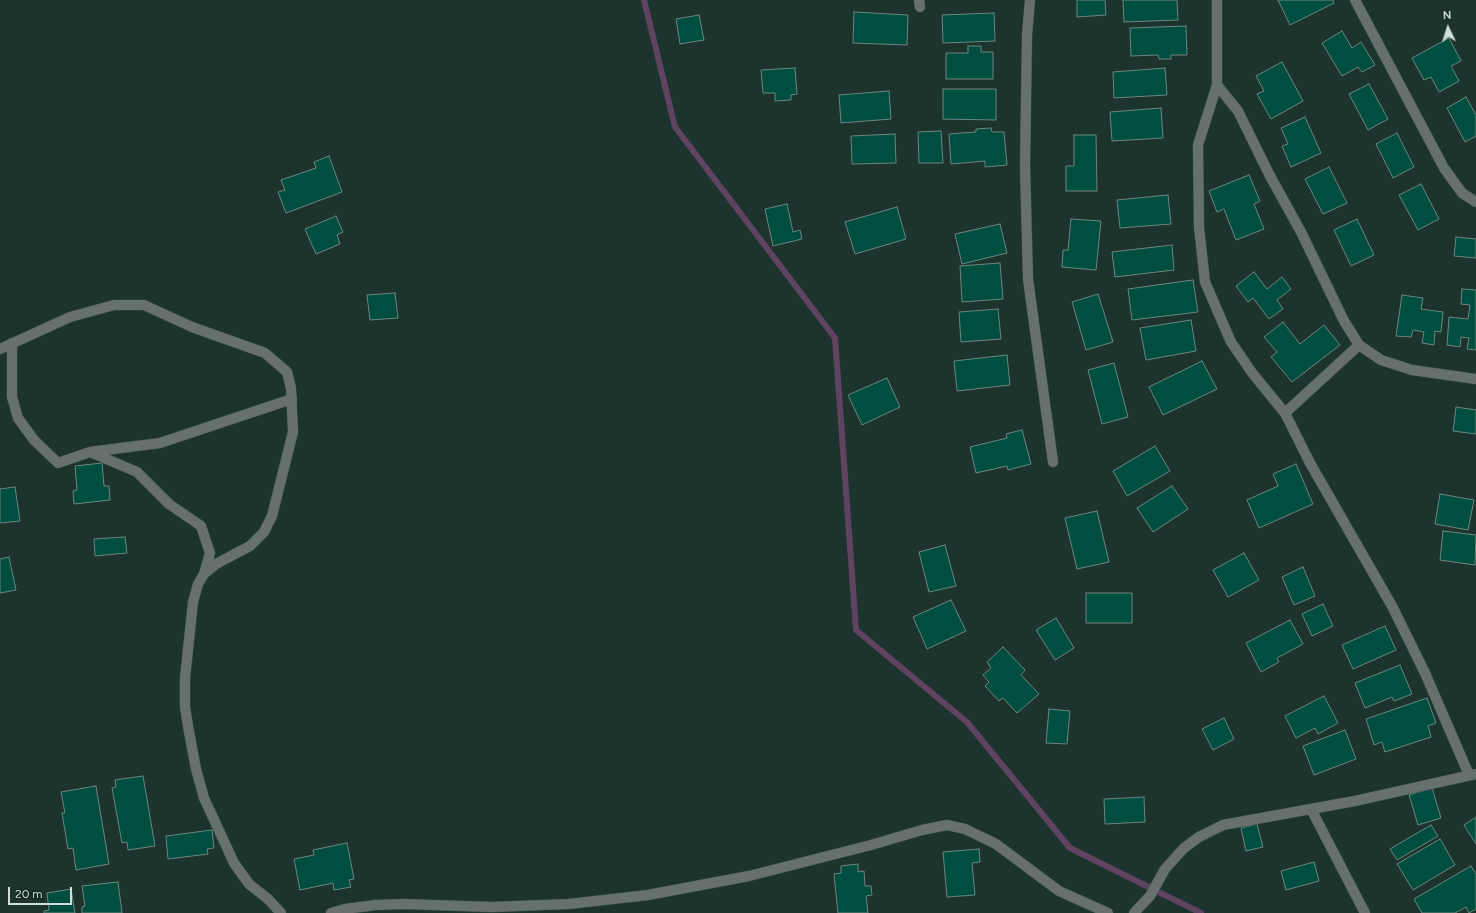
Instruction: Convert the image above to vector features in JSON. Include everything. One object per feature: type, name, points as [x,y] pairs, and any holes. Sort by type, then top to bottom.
[{"type":"street","points":[[1030,0],[1027,36],[1025,166],[1028,279],[1053,462]]},
{"type":"street","points":[[1134,913],[1150,896],[1165,869],[1184,848],[1199,837],[1223,826],[1472,775],[1392,606],[1310,463],[1285,413],[1253,374],[1231,342],[1205,282],[1199,227],[1198,145],[1216,85],[1217,0]]},
{"type":"street","points":[[1355,0],[1444,168],[1462,193],[1476,202]]},
{"type":"street","points":[[1216,85],[1238,111],[1269,174],[1301,232],[1344,321],[1359,345],[1381,360],[1412,370],[1476,379]]},
{"type":"street","points":[[0,349],[70,317],[114,305],[144,305],[192,326],[266,353],[287,372],[292,399],[293,432],[272,516],[264,532],[250,546],[216,564],[204,574]]},
{"type":"street","points":[[12,343],[12,397],[18,418],[34,440],[58,463],[90,452],[160,443],[292,399]]},
{"type":"street","points":[[1285,413],[1359,345]]},
{"type":"street","points":[[90,452],[137,472],[169,504],[201,526],[210,553],[204,574],[198,584],[193,602],[185,678],[185,707],[196,769],[204,798],[234,863],[249,884],[281,913]]},
{"type":"street","points":[[1311,809],[1365,913]]},
{"type":"street","points":[[331,913],[345,908],[404,904],[486,910],[569,904],[648,895],[749,876],[871,846],[922,830],[947,825],[965,829],[996,844],[1059,891],[1108,913]]},
{"type":"building","points":[[1077,0],[1105,0],[1106,15],[1077,17]]},
{"type":"building","points":[[1123,0],[1177,0],[1178,20],[1124,22]]},
{"type":"building","points":[[1278,0],[1333,0],[1334,3],[1290,25]]},
{"type":"building","points":[[854,12],[908,15],[907,45],[853,43]]},
{"type":"building","points":[[994,13],[995,41],[943,43],[942,15]]},
{"type":"building","points":[[699,15],[704,40],[680,44],[676,19]]},
{"type":"building","points":[[1186,26],[1187,55],[1171,55],[1171,59],[1159,59],[1158,55],[1131,56],[1130,28]]},
{"type":"building","points":[[1342,31],[1352,48],[1361,42],[1375,65],[1362,72],[1358,67],[1342,76],[1322,43]]},
{"type":"building","points":[[1449,38],[1461,61],[1451,66],[1459,81],[1439,92],[1431,77],[1424,80],[1412,58]]},
{"type":"building","points":[[968,46],[981,46],[981,52],[993,52],[993,79],[946,79],[946,53],[968,53]]},
{"type":"building","points":[[1282,62],[1303,101],[1271,119],[1257,94],[1264,91],[1256,76]]},
{"type":"building","points":[[795,68],[797,94],[791,95],[791,100],[775,101],[775,93],[763,93],[761,70]]},
{"type":"building","points":[[1165,68],[1167,95],[1114,98],[1113,72]]},
{"type":"building","points":[[1369,84],[1388,119],[1368,130],[1349,94]]},
{"type":"building","points":[[943,89],[996,89],[996,120],[943,119]]},
{"type":"building","points":[[889,91],[891,119],[841,123],[839,95]]},
{"type":"building","points":[[1466,97],[1476,115],[1476,136],[1465,142],[1447,108]]},
{"type":"building","points":[[1161,108],[1163,138],[1112,141],[1110,112]]},
{"type":"building","points":[[1305,117],[1321,153],[1291,167],[1282,146],[1288,144],[1281,128]]},
{"type":"building","points":[[991,128],[992,132],[1004,132],[1007,165],[985,167],[985,161],[951,164],[949,134],[976,132],[976,129]]},
{"type":"building","points":[[941,131],[943,163],[919,163],[918,132]]},
{"type":"building","points":[[1397,133],[1414,167],[1393,178],[1376,144]]},
{"type":"building","points":[[895,134],[896,163],[852,164],[851,136]]},
{"type":"building","points":[[1074,135],[1096,135],[1097,191],[1066,191],[1066,166],[1074,166]]},
{"type":"building","points":[[329,156],[342,192],[286,213],[278,192],[285,190],[281,180],[316,168],[314,162]]},
{"type":"building","points":[[1329,167],[1347,203],[1323,214],[1305,179]]},
{"type":"building","points":[[1249,175],[1260,201],[1254,204],[1264,229],[1236,240],[1224,209],[1217,212],[1209,191]]},
{"type":"building","points":[[1421,184],[1439,219],[1418,230],[1399,195]]},
{"type":"building","points":[[1168,195],[1171,224],[1120,228],[1117,200]]},
{"type":"building","points":[[787,204],[793,232],[800,230],[802,239],[773,246],[765,209]]},
{"type":"building","points":[[897,207],[906,239],[855,254],[845,222]]},
{"type":"building","points":[[336,216],[343,232],[337,235],[340,244],[316,254],[305,229]]},
{"type":"building","points":[[1071,219],[1101,221],[1096,270],[1062,267],[1063,250],[1068,250]]},
{"type":"building","points":[[1357,219],[1374,255],[1351,266],[1334,230]]},
{"type":"building","points":[[1000,224],[1007,253],[962,264],[955,234]]},
{"type":"building","points":[[1456,237],[1476,239],[1476,258],[1454,256]]},
{"type":"building","points":[[1172,245],[1174,270],[1115,277],[1112,252]]},
{"type":"building","points":[[1000,263],[1003,299],[962,302],[960,266]]},
{"type":"building","points":[[1254,272],[1267,289],[1282,277],[1291,289],[1277,300],[1283,309],[1269,319],[1253,298],[1248,302],[1236,286]]},
{"type":"building","points":[[1193,280],[1198,312],[1132,320],[1128,289]]},
{"type":"building","points":[[1462,289],[1476,290],[1476,350],[1467,349],[1469,338],[1461,337],[1460,347],[1447,345],[1449,317],[1468,319],[1470,305],[1461,304]]},
{"type":"building","points":[[395,293],[398,318],[370,320],[367,295]]},
{"type":"building","points":[[1098,294],[1113,342],[1086,350],[1072,302]]},
{"type":"building","points":[[1402,295],[1423,298],[1421,309],[1443,312],[1441,332],[1435,331],[1434,345],[1422,343],[1424,332],[1413,330],[1411,337],[1396,336]]},
{"type":"building","points":[[998,309],[1001,339],[961,342],[959,312]]},
{"type":"building","points":[[1191,320],[1196,351],[1146,360],[1140,328]]},
{"type":"building","points":[[1283,322],[1300,344],[1324,325],[1340,345],[1292,382],[1271,357],[1277,352],[1264,337]]},
{"type":"building","points":[[1007,355],[1010,385],[957,391],[954,361]]},
{"type":"building","points":[[1202,361],[1217,389],[1163,415],[1149,387]]},
{"type":"building","points":[[1114,363],[1128,417],[1102,424],[1088,370]]},
{"type":"building","points":[[887,378],[900,407],[862,425],[848,395]]},
{"type":"building","points":[[1456,407],[1476,410],[1476,434],[1453,431]]},
{"type":"building","points":[[1022,430],[1031,464],[1008,470],[1007,466],[976,473],[970,447],[1007,438],[1006,434]]},
{"type":"building","points":[[1155,446],[1170,471],[1127,496],[1113,471]]},
{"type":"building","points":[[102,463],[104,486],[109,486],[110,500],[74,504],[73,491],[77,490],[75,466]]},
{"type":"building","points":[[1296,464],[1313,504],[1259,528],[1247,500],[1278,486],[1273,474]]},
{"type":"building","points":[[1172,486],[1188,509],[1153,532],[1137,508]]},
{"type":"building","points":[[15,487],[20,521],[0,523],[0,489]]},
{"type":"building","points":[[1440,494],[1474,500],[1468,530],[1435,524]]},
{"type":"building","points":[[1097,511],[1109,562],[1077,569],[1065,518]]},
{"type":"building","points":[[1443,531],[1476,535],[1475,565],[1440,560]]},
{"type":"building","points":[[125,537],[127,553],[95,556],[94,539]]},
{"type":"building","points":[[945,545],[956,586],[929,592],[919,552]]},
{"type":"building","points":[[1244,553],[1259,580],[1228,597],[1213,570]]},
{"type":"building","points":[[9,557],[16,590],[0,593],[0,559]]},
{"type":"building","points":[[1303,567],[1315,596],[1294,605],[1282,577]]},
{"type":"building","points":[[1086,593],[1132,593],[1132,623],[1086,623]]},
{"type":"building","points":[[951,600],[966,631],[927,649],[913,617]]},
{"type":"building","points":[[1323,604],[1333,626],[1312,636],[1302,614]]},
{"type":"building","points":[[1056,618],[1074,648],[1055,660],[1036,630]]},
{"type":"building","points":[[1290,620],[1303,644],[1277,658],[1279,662],[1261,672],[1246,643]]},
{"type":"building","points":[[1385,626],[1396,650],[1353,669],[1342,645]]},
{"type":"building","points":[[1003,647],[1025,670],[1021,675],[1039,694],[1017,713],[1003,698],[999,701],[985,686],[989,682],[983,675],[991,668],[987,662]]},
{"type":"building","points":[[1400,665],[1412,694],[1394,701],[1392,697],[1365,708],[1355,683]]},
{"type":"building","points":[[1324,696],[1338,723],[1318,734],[1315,728],[1296,738],[1285,716]]},
{"type":"building","points":[[1427,698],[1436,723],[1428,726],[1431,737],[1385,752],[1382,742],[1374,745],[1366,719]]},
{"type":"building","points":[[1049,709],[1070,711],[1067,744],[1046,743]]},
{"type":"building","points":[[1224,718],[1234,739],[1213,750],[1202,729]]},
{"type":"building","points":[[1345,730],[1356,759],[1314,775],[1303,746]]},
{"type":"building","points":[[143,776],[155,846],[128,850],[127,842],[122,843],[112,788],[116,787],[115,780]]},
{"type":"building","points":[[96,786],[109,864],[76,870],[73,848],[68,849],[62,813],[65,813],[61,792]]},
{"type":"building","points":[[1432,788],[1441,818],[1418,825],[1409,795]]},
{"type":"building","points":[[1144,797],[1145,822],[1105,824],[1104,799]]},
{"type":"building","points":[[1476,817],[1476,844],[1464,825]]},
{"type":"building","points":[[1257,824],[1263,847],[1246,851],[1241,828]]},
{"type":"building","points":[[1431,825],[1438,836],[1397,860],[1390,849]]},
{"type":"building","points":[[212,830],[214,848],[207,849],[208,854],[168,859],[166,836]]},
{"type":"building","points":[[1440,839],[1455,865],[1413,890],[1397,864]]},
{"type":"building","points":[[347,843],[354,879],[349,880],[351,887],[334,890],[333,883],[300,890],[294,859],[314,855],[313,850]]},
{"type":"building","points":[[979,849],[980,862],[972,863],[975,895],[947,897],[943,852]]},
{"type":"building","points":[[1314,862],[1319,881],[1286,890],[1281,871]]},
{"type":"building","points":[[858,864],[858,872],[864,871],[865,886],[871,886],[872,895],[866,896],[868,913],[838,913],[834,874],[841,873],[841,866]]},
{"type":"building","points":[[1471,866],[1476,874],[1476,909],[1469,913],[1466,907],[1455,913],[1422,913],[1414,899]]},
{"type":"building","points":[[118,882],[122,913],[82,913],[82,907],[85,906],[82,886]]},
{"type":"building","points":[[71,889],[75,913],[44,913],[44,911],[49,910],[47,893]]},
{"type":"waterway","points":[[644,0],[675,127],[835,338],[856,630],[967,722],[1070,848],[1201,913]]}]
